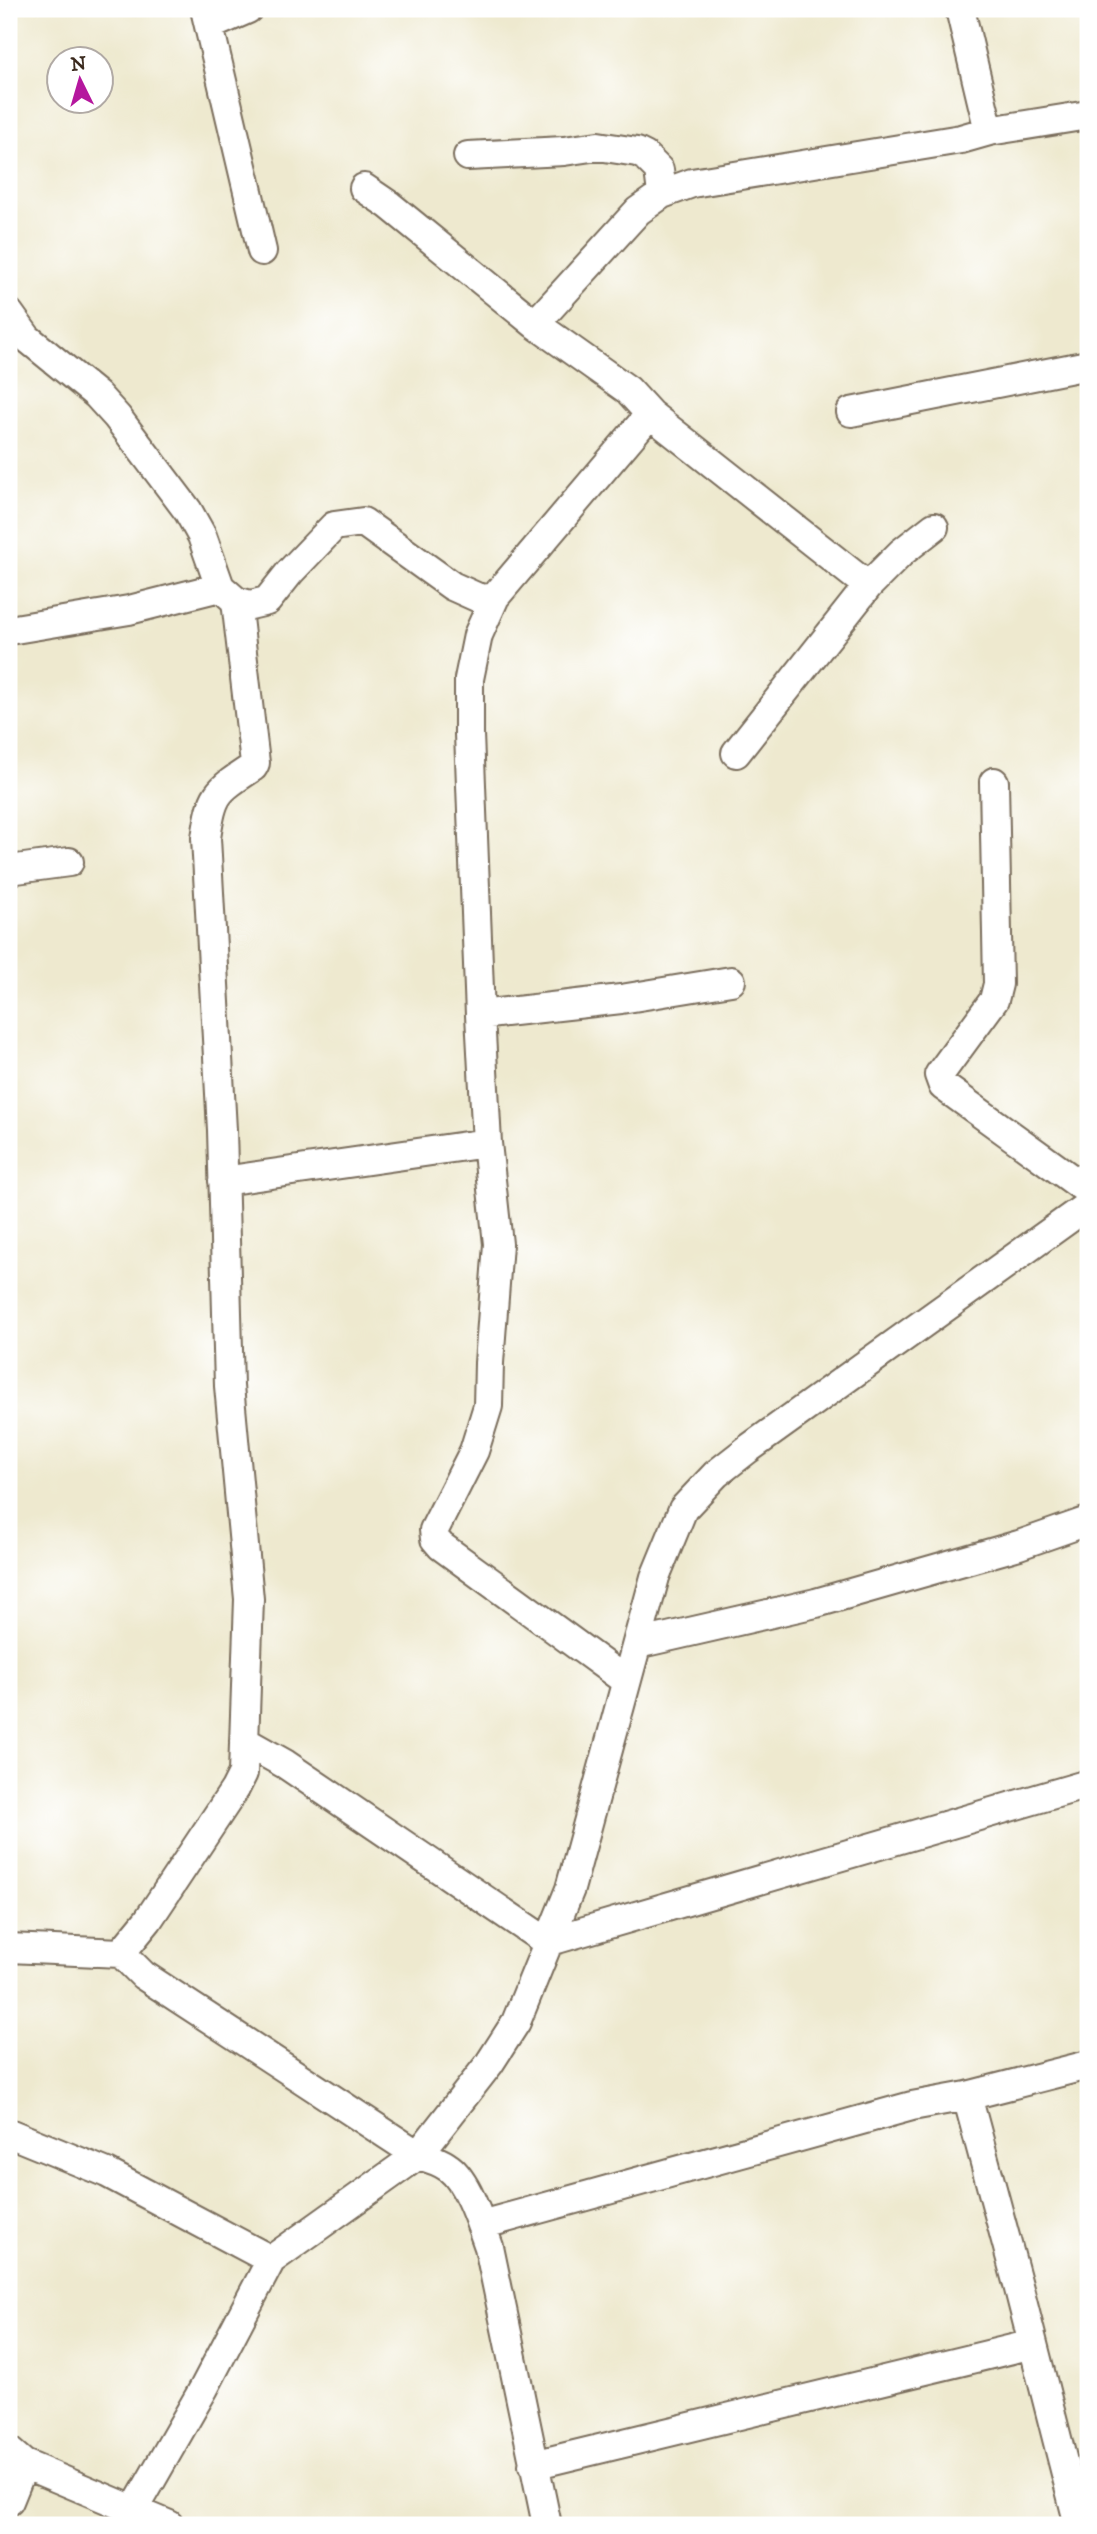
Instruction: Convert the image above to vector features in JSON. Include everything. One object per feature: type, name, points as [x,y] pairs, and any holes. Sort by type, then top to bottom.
[{"type":"street","points":[[248,9],[207,17],[262,251]]},
{"type":"street","points":[[960,9],[989,131]]},
{"type":"street","points":[[535,324],[638,211],[662,194],[692,183],[961,139],[989,131],[1088,115]]},
{"type":"street","points":[[468,156],[564,151],[598,146],[637,152],[646,156],[660,170],[662,194]]},
{"type":"street","points":[[364,188],[535,324],[628,390],[650,414],[868,586]]},
{"type":"street","points":[[9,313],[27,338],[97,395],[117,417],[188,511],[202,536],[238,603],[255,763],[215,796],[206,838],[216,1000],[229,1386],[249,1599],[243,1773],[148,1920],[121,1953]]},
{"type":"street","points":[[851,412],[1088,365]]},
{"type":"street","points":[[626,1681],[441,1546],[435,1539],[434,1530],[474,1451],[488,1406],[498,1244],[487,1143],[480,1015],[469,679],[478,635],[495,597],[650,414]]},
{"type":"street","points":[[9,630],[129,610],[267,601],[290,572],[334,526],[348,522],[363,522],[452,586],[481,599],[495,597]]},
{"type":"street","points":[[736,753],[868,586],[902,552],[934,527]]},
{"type":"street","points":[[994,782],[998,984],[994,999],[939,1075],[940,1081],[943,1086],[1088,1191]]},
{"type":"street","points":[[9,870],[69,862]]},
{"type":"street","points":[[480,1015],[621,999],[732,981]]},
{"type":"street","points":[[223,1181],[487,1143]]},
{"type":"street","points":[[133,2512],[204,2388],[271,2260],[418,2155],[489,2064],[516,2022],[570,1889],[655,1577],[683,1509],[716,1474],[889,1346],[1088,1205]]},
{"type":"street","points":[[636,1644],[816,1603],[1018,1545],[1088,1521]]},
{"type":"street","points":[[244,1741],[285,1764],[547,1942]]},
{"type":"street","points":[[547,1942],[1088,1784]]},
{"type":"street","points":[[9,1948],[121,1953],[143,1975],[418,2155],[433,2159],[450,2169],[461,2182],[489,2247],[547,2525]]},
{"type":"street","points":[[481,2225],[912,2106],[967,2096],[1088,2065]]},
{"type":"street","points":[[967,2096],[1079,2525]]},
{"type":"street","points":[[9,2133],[107,2173],[271,2260]]},
{"type":"street","points":[[533,2465],[1033,2344]]},
{"type":"street","points":[[9,2501],[16,2458],[133,2512],[169,2525]]}]
